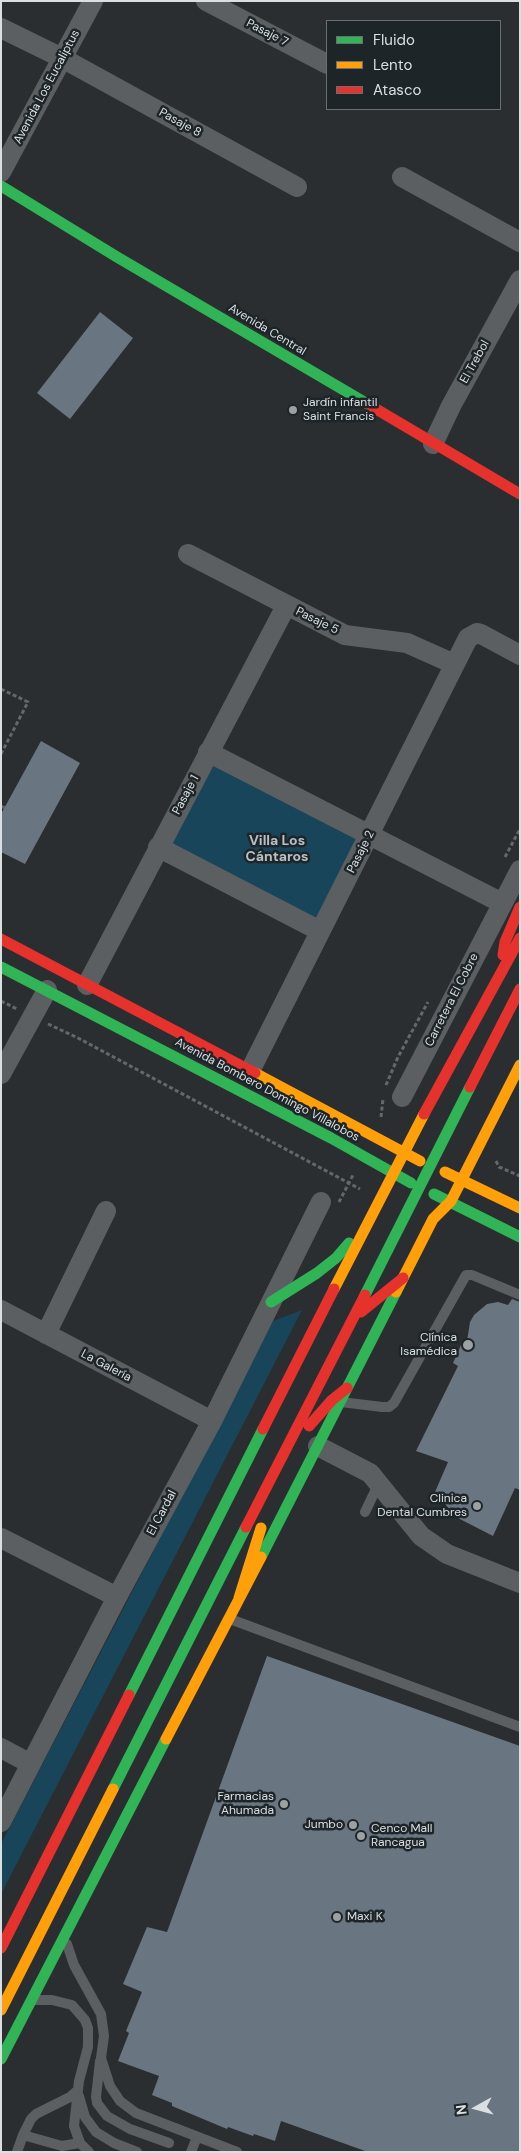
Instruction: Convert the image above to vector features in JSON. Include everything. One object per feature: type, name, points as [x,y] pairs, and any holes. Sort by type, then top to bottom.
[{"type":"main road","name":"Avenida Central","points":[[1,186],[117,257],[520,494]]},
{"type":"main road","points":[[501,974],[511,905]]},
{"type":"main road","points":[[1,1948],[367,1223],[394,1175],[452,1059],[520,938]]},
{"type":"main road","name":"Avenida Bombero Domingo Villalobos","points":[[1,939],[404,1153],[520,1208]]},
{"type":"main road","name":"Avenida Bombero Domingo Villalobos","points":[[1,967],[331,1138],[394,1175],[520,1236]]},
{"type":"main road","points":[[1,2010],[520,989]]},
{"type":"main road","points":[[482,1064],[502,1049]]},
{"type":"main road","points":[[1,2060],[433,1219],[451,1201],[520,1065]]},
{"type":"main road","points":[[271,1302],[317,1273],[336,1258],[367,1223]]},
{"type":"main road","points":[[348,1329],[369,1304],[403,1278]]},
{"type":"main road","points":[[238,1598],[262,1525],[275,1471],[316,1417],[347,1388]]},
{"type":"street","name":"Avenida Los Eucaliptus","points":[[1,172],[93,1]]},
{"type":"street","name":"Pasaje 7","points":[[206,1],[326,63]]},
{"type":"street","points":[[1,28],[62,58]]},
{"type":"street","name":"Pasaje 8","points":[[62,58],[297,187]]},
{"type":"street","points":[[402,177],[520,242]]},
{"type":"street","name":"El Trebol","points":[[433,444],[451,406],[520,280]]},
{"type":"street","name":"Pasaje 5","points":[[188,554],[286,606],[350,637],[407,643],[454,664]]},
{"type":"street","name":"Pasaje 1","points":[[87,985],[286,606]]},
{"type":"street","name":"Pasaje 2","points":[[250,1071],[370,836],[468,638],[473,634],[481,634],[520,655]]},
{"type":"street","points":[[208,752],[370,836],[511,905]]},
{"type":"street","points":[[158,848],[320,931]]},
{"type":"street","name":"Carretera El Cobre","points":[[402,1097],[511,905],[520,870]]},
{"type":"street","points":[[1,1074],[47,990]]},
{"type":"street","name":"El Cardal","points":[[1,1822],[117,1597],[212,1421],[321,1202]]},
{"type":"street","points":[[46,1334],[106,1211]]},
{"type":"street","name":"La Galería","points":[[1,1310],[212,1421]]},
{"type":"street","points":[[318,1446],[370,1473],[421,1536],[447,1554],[520,1583]]},
{"type":"street","points":[[1,1538],[117,1597]]},
{"type":"street","points":[[1,1748],[31,1764]]},
{"type":"lane","points":[[340,1402],[382,1407],[389,1407],[394,1403],[466,1275],[469,1274],[520,1295]]},
{"type":"lane","points":[[365,1512],[378,1483]]},
{"type":"lane","points":[[229,1619],[520,1727]]},
{"type":"lane","points":[[64,1936],[74,1965],[101,2014],[104,2036],[96,2097],[101,2109],[113,2121],[169,2143]]},
{"type":"lane","points":[[31,2000],[68,2003],[77,2009],[85,2020],[88,2028],[88,2047],[78,2090],[74,2126],[80,2143],[89,2152]]},
{"type":"lane","points":[[101,2058],[110,2086],[128,2109],[237,2152]]},
{"type":"lane","points":[[17,2152],[31,2119],[36,2114],[70,2098],[78,2090]]},
{"type":"lane","points":[[78,2090],[83,2113],[96,2132],[114,2143],[137,2152]]},
{"type":"lane","points":[[23,2135],[62,2146],[80,2143]]},
{"type":"lane","points":[[191,2152],[197,2137]]},
{"type":"path","points":[[1,689],[28,702],[1,754]]},
{"type":"path","points":[[1,1001],[78,1038],[363,1191]]},
{"type":"shaded area","points":[[211,757],[360,835],[314,925],[164,847]]},
{"type":"shaded area","points":[[302,1310],[1,1894],[1,1844],[273,1321]]},
{"type":"building","points":[[100,312],[133,338],[70,419],[37,393]]},
{"type":"building","points":[[41,741],[80,763],[25,864],[1,852],[1,814]]},
{"type":"building","points":[[512,1299],[520,1302],[520,1490],[515,1488],[493,1536],[456,1517],[435,1492],[448,1462],[416,1451],[458,1366],[453,1363],[461,1345],[466,1347],[470,1322],[474,1315],[487,1304],[498,1302],[508,1305]]},
{"type":"building","name":"Cenco Mall Rancagua","points":[[267,1656],[520,1746],[520,2152],[368,2152],[281,2121],[275,2141],[228,2127],[227,2129],[172,2106],[172,2103],[152,2095],[159,2076],[118,2061],[129,2033],[126,2031],[142,1992],[123,1984],[147,1927],[167,1932]]},
{"type":"traffic: fast","points":[[1,186],[117,257],[371,406]]},
{"type":"traffic: fast","points":[[1,967],[331,1138],[411,1183]]},
{"type":"traffic: fast","points":[[365,1295],[470,1087]]},
{"type":"traffic: fast","points":[[434,1194],[520,1237]]},
{"type":"traffic: fast","points":[[271,1302],[317,1273],[336,1258],[349,1243]]},
{"type":"traffic: fast","points":[[261,1557],[396,1292]]},
{"type":"traffic: fast","points":[[129,1695],[263,1429]]},
{"type":"traffic: fast","points":[[113,1789],[246,1527]]},
{"type":"traffic: fast","points":[[1,2059],[166,1739]]},
{"type":"traffic: slow","points":[[396,1292],[433,1219],[451,1201],[520,1065]]},
{"type":"traffic: slow","points":[[255,1073],[420,1161]]},
{"type":"traffic: slow","points":[[334,1289],[424,1114]]},
{"type":"traffic: slow","points":[[445,1172],[520,1208]]},
{"type":"traffic: slow","points":[[239,1598],[261,1528]]},
{"type":"traffic: slow","points":[[166,1739],[261,1557]]},
{"type":"traffic: slow","points":[[1,2010],[113,1789]]},
{"type":"traffic: jam","points":[[371,406],[520,494]]},
{"type":"traffic: jam","points":[[503,955],[505,942],[520,907]]},
{"type":"traffic: jam","points":[[424,1114],[520,938]]},
{"type":"traffic: jam","points":[[1,939],[255,1073]]},
{"type":"traffic: jam","points":[[470,1087],[520,989]]},
{"type":"traffic: jam","points":[[361,1312],[403,1278]]},
{"type":"traffic: jam","points":[[263,1429],[334,1289]]},
{"type":"traffic: jam","points":[[246,1527],[365,1295]]},
{"type":"traffic: jam","points":[[309,1426],[332,1400],[347,1388]]},
{"type":"traffic: jam","points":[[1,1948],[129,1695]]},
{"type":"place","name":"Jardín infantil Saint Francis","points":[[293,410]]},
{"type":"place","name":"Clínica Isamédica","points":[[468,1345]]},
{"type":"place","name":"Clinica Dental Cumbres","points":[[477,1506]]},
{"type":"place","name":"Farmacias Ahumada","points":[[284,1804]]},
{"type":"place","name":"Jumbo","points":[[353,1825]]},
{"type":"place","name":"Cenco Mall Rancagua","points":[[361,1836]]},
{"type":"place","name":"Maxi K","points":[[337,1917]]},
{"type":"district","name":"Villa Los Cántaros","points":[[277,850]]}]
